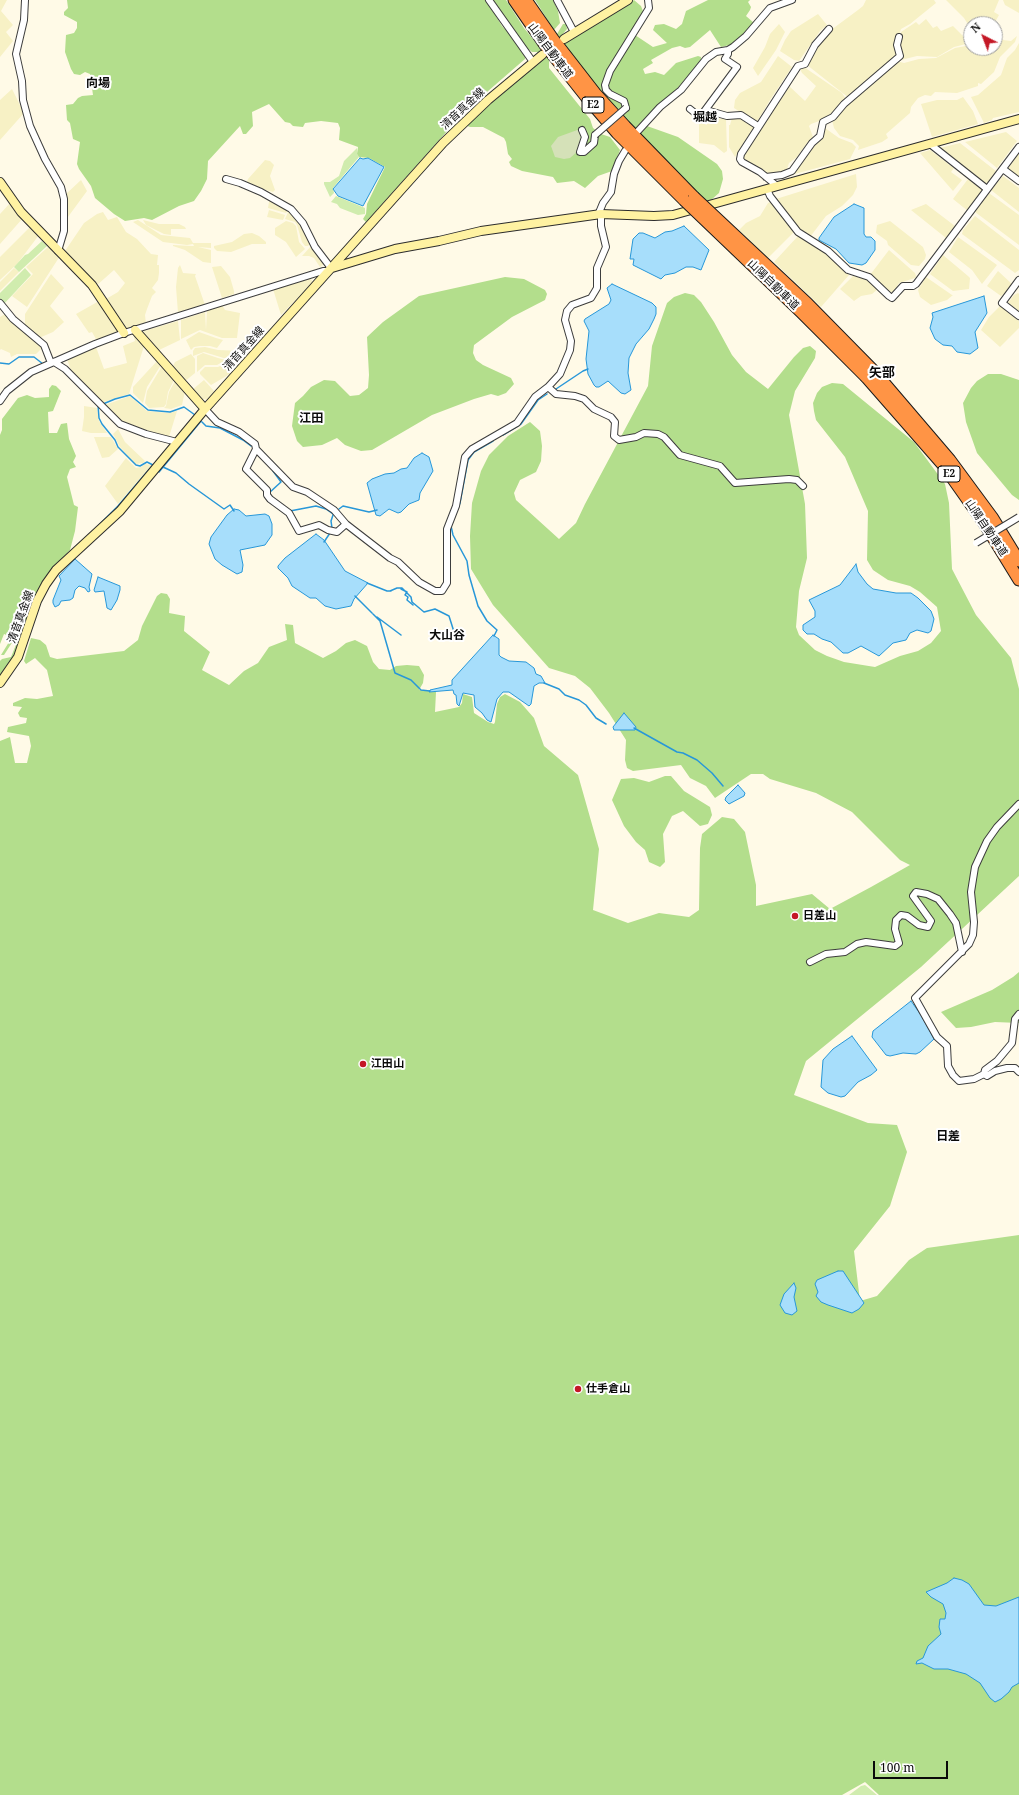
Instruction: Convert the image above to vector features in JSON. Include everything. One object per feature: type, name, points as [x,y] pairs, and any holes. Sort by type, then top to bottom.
[{"type":"highway","name":"山陽自動車道","points":[[514,0],[545,45],[622,139],[808,304],[870,374],[950,460],[992,517],[1019,561]]},
{"type":"highway","name":"山陽自動車道","points":[[526,0],[553,39],[595,93],[689,198]]},
{"type":"highway","name":"山陽自動車道","points":[[870,374],[943,465],[988,530],[1019,580]]},
{"type":"street","points":[[25,0],[24,20],[16,54],[22,81],[23,100],[30,126],[45,160],[61,187],[64,199],[64,231],[58,251]]},
{"type":"street","points":[[489,0],[533,62]]},
{"type":"street","points":[[557,0],[574,32]]},
{"type":"street","points":[[564,39],[628,0]]},
{"type":"street","points":[[582,130],[586,137],[580,152],[584,152],[594,143],[596,135],[626,108],[624,101],[610,94],[606,90],[605,85],[610,71],[649,8],[648,0]]},
{"type":"street","points":[[638,131],[660,107],[681,90],[706,59],[716,52],[728,50],[746,36],[770,8],[792,0]]},
{"type":"street","points":[[776,186],[760,172],[740,159],[740,154],[798,66],[805,64],[815,45],[828,29]]},
{"type":"street","points":[[766,177],[782,175],[792,171],[812,143],[820,136],[823,122],[833,117],[844,104],[900,56],[898,45],[899,37]]},
{"type":"street","points":[[690,109],[700,117],[737,67],[725,59],[728,54],[728,50]]},
{"type":"street","name":"清音真金線","points":[[0,683],[18,658],[37,602],[50,577],[68,558],[120,511],[205,409],[443,143],[488,100],[542,55]]},
{"type":"street","points":[[706,110],[727,116],[742,115],[758,126]]},
{"type":"street","points":[[0,401],[7,391],[28,374],[53,362],[124,333],[395,249],[482,231],[600,214],[663,216],[689,211],[1019,119]]},
{"type":"street","points":[[930,144],[987,189]]},
{"type":"street","points":[[767,189],[770,196],[798,232],[828,251],[848,270],[863,273],[869,277],[892,298],[903,286],[908,284],[913,286],[916,284],[1019,147]]},
{"type":"street","points":[[135,330],[217,422],[239,432],[255,444],[256,449],[293,487],[307,492],[334,510],[346,524],[390,558],[398,562],[419,582],[431,590],[442,591],[446,586],[448,576],[447,529],[456,506],[465,457],[472,449],[517,423],[535,396],[548,387],[560,374],[570,350],[571,341],[565,320],[567,311],[572,305],[591,298],[597,288],[597,268],[606,247],[600,214],[603,203],[612,189],[614,174],[625,151]]},
{"type":"street","points":[[1003,169],[1019,181]]},
{"type":"street","points":[[226,179],[261,192],[291,209],[303,223],[330,270]]},
{"type":"street","points":[[0,182],[21,212],[92,285],[124,333]]},
{"type":"street","points":[[350,247],[350,256],[357,260]]},
{"type":"street","points":[[1019,280],[1002,303],[1019,316]]},
{"type":"street","points":[[0,303],[13,319],[44,345],[53,362],[70,374],[120,424],[146,434],[178,442]]},
{"type":"street","points":[[548,387],[556,394],[576,396],[584,399],[594,409],[611,417],[615,422],[614,436],[619,440],[636,437],[644,433],[658,434],[664,437],[680,456],[720,466],[735,483],[789,479],[797,480],[803,486]]},
{"type":"street","points":[[256,449],[246,469],[267,490],[267,495],[270,499],[289,513],[299,531],[319,525],[328,530],[337,532],[346,524]]},
{"type":"street","points":[[976,543],[1019,517]]},
{"type":"street","points":[[1019,804],[997,827],[981,853],[972,882],[974,922],[973,935],[969,944],[915,998],[926,1014],[937,1038],[946,1046],[948,1066],[953,1075],[959,1081],[974,1079],[984,1074],[987,1076],[995,1071],[1006,1068],[1015,1068],[1019,1072]]},
{"type":"street","points":[[810,962],[826,954],[845,952],[857,944],[866,942],[895,946],[899,943],[895,929],[896,920],[901,915],[907,916],[919,925],[928,927],[931,921],[913,896],[916,892],[927,894],[938,899],[950,914],[956,923],[962,952]]},
{"type":"street","points":[[984,1074],[985,1070],[996,1061],[1012,1043],[1015,1020],[1019,1014]]},
{"type":"shaded area","points":[[0,0],[7,0],[1,11],[13,25],[6,32],[13,41],[0,57]]},
{"type":"shaded area","points":[[866,0],[934,0],[936,3],[910,24],[901,29],[898,39],[899,54],[849,98],[807,65],[817,46],[831,30],[863,6]]},
{"type":"shaded area","points":[[946,0],[999,0],[994,12],[998,16],[963,17]]},
{"type":"shaded area","points":[[1003,0],[1019,0],[1019,13],[1005,5]]},
{"type":"shaded area","points":[[818,14],[827,25],[820,31],[799,61],[794,60],[780,51],[791,31]]},
{"type":"shaded area","points":[[926,19],[933,28],[937,26],[941,31],[953,26],[963,36],[963,45],[954,47],[937,57],[917,56],[901,60],[899,58],[899,42],[901,32],[916,22],[919,25]]},
{"type":"shaded area","points":[[779,24],[785,32],[776,50],[758,76],[753,68],[765,47],[770,34]]},
{"type":"shaded area","points":[[1017,36],[1015,42],[1003,54],[1003,40],[1011,41]]},
{"type":"shaded area","points":[[1019,43],[1019,112],[993,118],[992,120],[984,123],[971,97],[978,95],[1001,75],[1007,58],[1015,50]]},
{"type":"shaded area","points":[[963,46],[963,56],[1001,56],[994,72],[981,84],[978,83],[978,86],[957,93],[935,92],[931,96],[925,95],[918,98],[911,107],[910,113],[886,134],[888,138],[882,142],[858,150],[859,146],[853,140],[840,136],[834,128],[832,120],[845,105],[897,61],[904,63],[919,59],[936,58],[955,48]]},
{"type":"shaded area","points":[[778,56],[792,67],[756,122],[734,108],[735,100],[740,93],[761,82]]},
{"type":"shaded area","points":[[804,67],[842,93],[846,99],[830,117],[809,126],[813,137],[797,157],[789,163],[786,172],[768,174],[759,167],[744,160],[743,157],[788,85],[805,101],[816,86],[802,73],[800,69]]},
{"type":"shaded area","points":[[12,89],[24,113],[0,140],[0,100]]},
{"type":"shaded area","points":[[963,97],[973,111],[978,124],[932,137],[921,104],[937,100],[957,100]]},
{"type":"shaded area","points":[[706,114],[713,118],[726,119],[727,151],[724,153],[714,145],[699,143],[699,125],[701,119]]},
{"type":"shaded area","points":[[732,118],[740,118],[754,127],[735,157],[729,147],[729,125]]},
{"type":"shaded area","points":[[825,128],[839,138],[852,143],[856,147],[850,159],[791,175]]},
{"type":"shaded area","points":[[1006,132],[1017,141],[997,168],[965,142]]},
{"type":"shaded area","points":[[960,143],[996,171],[987,184],[985,185],[940,148]]},
{"type":"shaded area","points":[[930,150],[954,168],[951,172],[962,180],[953,191],[920,153]]},
{"type":"shaded area","points":[[1019,152],[1019,179],[1008,169]]},
{"type":"shaded area","points":[[265,160],[270,161],[274,165],[270,176],[275,190],[273,192],[246,184],[248,179]]},
{"type":"shaded area","points":[[856,174],[857,187],[853,195],[842,206],[826,216],[810,237],[800,230],[776,199]]},
{"type":"shaded area","points":[[1003,176],[1019,188],[1019,212],[991,190]]},
{"type":"shaded area","points":[[968,179],[983,190],[968,211],[953,199]]},
{"type":"shaded area","points":[[81,180],[87,191],[65,221],[65,195]]},
{"type":"shaded area","points":[[989,193],[1019,215],[1019,245],[975,212]]},
{"type":"shaded area","points":[[274,197],[289,209],[286,213],[268,208],[269,202]]},
{"type":"shaded area","points":[[11,202],[23,218],[0,244],[0,214]]},
{"type":"shaded area","points":[[771,202],[793,230],[793,233],[768,258],[739,230],[746,223],[760,216],[768,203]]},
{"type":"shaded area","points":[[926,204],[955,226],[946,238],[911,210]]},
{"type":"shaded area","points":[[269,210],[285,215],[283,220],[267,217]]},
{"type":"shaded area","points":[[289,210],[297,217],[310,244],[308,246],[305,246],[302,242],[295,222],[285,219]]},
{"type":"shaded area","points":[[103,212],[108,220],[117,217],[126,232],[137,239],[151,254],[158,255],[158,280],[152,288],[156,292],[152,296],[145,315],[146,324],[127,330],[106,299],[118,292],[125,283],[114,270],[96,286],[65,251],[84,223],[97,214]]},
{"type":"shaded area","points":[[975,216],[1019,250],[1019,270],[1015,273],[962,234],[963,230]]},
{"type":"shaded area","points":[[138,220],[161,235],[190,238],[193,243],[211,243],[211,248],[198,247],[211,250],[211,263],[203,262],[185,250],[173,246],[194,246],[193,244],[187,245],[163,242],[133,222]]},
{"type":"shaded area","points":[[143,220],[159,224],[179,224],[186,229],[171,229],[171,235],[164,234],[146,225]]},
{"type":"shaded area","points":[[286,221],[293,223],[296,226],[299,242],[305,249],[296,257],[286,242],[275,235],[275,228]]},
{"type":"shaded area","points":[[890,221],[923,247],[926,255],[925,259],[919,266],[911,265],[888,245],[887,241],[876,233],[877,225]]},
{"type":"shaded area","points":[[30,227],[39,235],[17,264],[0,280],[0,257]]},
{"type":"shaded area","points":[[252,233],[259,236],[266,242],[266,244],[252,244],[231,252],[217,251],[214,248],[214,246],[232,242],[244,234]]},
{"type":"shaded area","points":[[798,236],[828,254],[849,275],[821,307],[774,262]]},
{"type":"shaded area","points":[[958,237],[997,265],[982,284],[972,270],[949,252]]},
{"type":"shaded area","points":[[312,245],[324,264],[320,267],[314,258],[302,256]]},
{"type":"shaded area","points":[[49,246],[60,256],[27,307],[12,296],[33,274],[26,267]]},
{"type":"shaded area","points":[[889,250],[915,273],[916,276],[915,278],[899,283],[894,292],[891,292],[870,275]]},
{"type":"shaded area","points":[[943,255],[970,278],[969,289],[953,291],[930,274]]},
{"type":"shaded area","points":[[180,265],[183,273],[196,274],[195,276],[205,305],[178,313],[176,287],[178,268]]},
{"type":"shaded area","points":[[221,266],[230,277],[234,291],[234,294],[222,298],[212,267]]},
{"type":"shaded area","points":[[14,268],[19,272],[0,291],[0,282]]},
{"type":"shaded area","points":[[998,271],[1012,284],[1008,291],[1001,296],[987,286]]},
{"type":"shaded area","points":[[51,274],[64,288],[50,306],[64,322],[53,332],[39,338],[25,326],[25,314]]},
{"type":"shaded area","points":[[853,276],[870,281],[878,289],[872,294],[861,296],[854,301],[840,289]]},
{"type":"shaded area","points":[[926,277],[953,295],[947,300],[931,305],[920,297],[918,290]]},
{"type":"shaded area","points":[[310,278],[313,282],[281,315],[273,289]]},
{"type":"shaded area","points":[[1018,293],[1019,311],[1008,303],[1014,295]]},
{"type":"shaded area","points":[[99,301],[118,331],[117,333],[97,341],[92,332],[89,333],[76,314]]},
{"type":"shaded area","points":[[222,305],[225,310],[240,313],[237,338],[222,338],[200,330],[181,339],[181,320],[205,312],[206,330],[207,311]]},
{"type":"shaded area","points":[[1000,306],[1019,321],[1019,328],[1000,347],[981,330],[989,317]]},
{"type":"shaded area","points":[[5,314],[41,345],[42,348],[36,354],[17,354],[11,357],[10,353],[1,349],[0,350],[0,317]]},
{"type":"shaded area","points":[[178,321],[180,340],[157,351],[143,335],[144,331]]},
{"type":"shaded area","points":[[199,332],[223,340],[217,348],[200,346],[194,347],[191,350],[186,340]]},
{"type":"shaded area","points":[[133,334],[144,346],[129,394],[101,403],[73,376],[67,359],[96,347],[104,369],[127,363],[123,346],[135,341]]},
{"type":"shaded area","points":[[205,347],[218,350],[243,351],[227,359],[204,352],[193,356],[193,351],[195,348]]},
{"type":"shaded area","points":[[203,353],[226,360],[217,365],[205,365],[197,372],[197,356]]},
{"type":"shaded area","points":[[191,354],[195,359],[195,373],[184,382],[172,368],[175,362]]},
{"type":"shaded area","points":[[157,361],[161,365],[147,387],[143,403],[133,393],[133,387]]},
{"type":"shaded area","points":[[227,363],[231,368],[230,374],[211,385],[200,374],[205,367],[218,367]]},
{"type":"shaded area","points":[[162,366],[174,380],[168,392],[164,407],[149,408],[145,403],[147,391]]},
{"type":"shaded area","points":[[204,380],[215,392],[208,400],[204,399],[201,401],[192,390]]},
{"type":"shaded area","points":[[175,381],[185,391],[182,405],[171,409],[164,408],[166,406],[169,392]]},
{"type":"shaded area","points":[[130,396],[147,411],[169,413],[177,411],[169,437],[152,434],[123,423],[105,405]]},
{"type":"shaded area","points":[[84,406],[97,408],[99,421],[107,433],[91,433],[82,431]]},
{"type":"shaded area","points":[[118,429],[125,442],[145,461],[143,463],[135,464],[120,447],[113,434]]},
{"type":"shaded area","points":[[94,437],[111,437],[118,449],[109,457],[102,458]]},
{"type":"shaded area","points":[[126,458],[136,468],[145,464],[152,465],[118,504],[105,486]]},
{"type":"green space","points":[[67,0],[486,0],[502,26],[513,37],[525,53],[525,59],[465,111],[366,222],[363,219],[366,214],[367,204],[385,167],[369,158],[359,157],[357,154],[358,147],[339,140],[340,128],[338,123],[321,121],[305,123],[303,127],[293,126],[290,123],[285,122],[269,104],[252,112],[253,126],[246,134],[243,134],[240,126],[208,161],[207,179],[194,201],[179,206],[152,220],[144,218],[125,221],[95,198],[91,186],[77,164],[80,142],[73,139],[70,123],[67,120],[66,105],[73,104],[82,96],[93,95],[90,74],[85,72],[80,75],[74,74],[65,52],[66,35],[74,33],[77,28],[77,22],[64,15],[64,12],[68,8]]},
{"type":"green space","points":[[492,0],[506,0],[524,28],[549,59],[549,68],[590,119],[593,128],[601,134],[610,137],[620,150],[612,171],[598,176],[585,188],[574,181],[557,183],[553,177],[522,171],[511,166],[509,162],[512,159],[508,154],[504,138],[483,127],[470,127],[465,125],[520,76],[543,58],[537,52],[532,52],[527,48],[503,18]]},
{"type":"green space","points":[[535,0],[553,0],[558,11],[560,23],[554,30]]},
{"type":"green space","points":[[634,0],[641,6],[644,14],[632,33],[653,47],[667,43],[653,30],[655,25],[664,24],[676,29],[682,24],[686,11],[708,0],[750,0],[748,2],[751,7],[746,16],[754,23],[734,44],[721,47],[710,30],[690,47],[685,48],[680,46],[672,48],[651,60],[653,63],[643,69],[645,74],[655,72],[664,75],[676,63],[698,56],[701,57],[701,60],[676,90],[636,128],[641,133],[647,126],[678,137],[717,164],[722,171],[723,179],[719,193],[711,200],[705,201],[603,95],[558,39],[557,34],[563,24],[566,24],[567,29],[562,35],[567,42]]},
{"type":"green space","points":[[580,129],[584,135],[578,151],[570,158],[564,159],[555,157],[551,146],[558,137]]},
{"type":"green space","points":[[357,148],[357,154],[359,157],[333,188],[334,193],[330,197],[324,182],[330,182],[339,176],[344,161]]},
{"type":"green space","points":[[336,196],[365,208],[365,214],[358,215],[340,208],[337,204],[331,202]]},
{"type":"green space","points":[[42,241],[47,246],[19,272],[14,267],[25,255]]},
{"type":"green space","points":[[25,268],[31,275],[3,305],[0,301],[0,293]]},
{"type":"green space","points":[[505,277],[524,279],[545,290],[547,294],[545,300],[512,317],[474,345],[473,353],[476,360],[483,365],[511,378],[514,384],[506,393],[498,396],[491,394],[474,399],[432,415],[372,450],[361,451],[345,445],[337,438],[322,445],[303,447],[297,441],[292,426],[295,403],[311,387],[324,380],[335,381],[350,396],[359,395],[368,388],[369,375],[367,337],[383,322],[419,296]]},
{"type":"green space","points":[[685,293],[694,295],[701,302],[732,355],[746,372],[768,389],[803,348],[810,346],[816,351],[815,358],[795,391],[789,415],[805,504],[807,558],[799,591],[796,627],[799,635],[815,650],[827,656],[844,662],[875,667],[900,656],[918,651],[931,643],[941,631],[937,607],[920,592],[910,586],[888,580],[873,570],[867,560],[868,511],[845,457],[816,420],[814,411],[813,403],[817,393],[822,387],[832,383],[843,384],[914,442],[945,484],[949,503],[952,569],[976,615],[1011,658],[1019,689],[1019,876],[921,967],[806,1061],[794,1095],[868,1123],[897,1125],[907,1152],[890,1206],[854,1251],[860,1301],[877,1296],[909,1260],[927,1248],[1019,1235],[1019,1795],[879,1795],[865,1782],[842,1795],[0,1795],[0,741],[10,737],[15,763],[27,763],[31,746],[29,736],[7,732],[8,727],[26,723],[27,718],[20,717],[18,713],[22,707],[13,706],[13,703],[25,698],[37,699],[53,696],[47,670],[35,658],[26,664],[24,661],[31,638],[40,640],[46,645],[50,657],[57,659],[124,651],[138,640],[142,626],[157,596],[161,593],[167,594],[170,599],[169,613],[185,616],[184,631],[210,652],[202,670],[229,685],[244,671],[258,663],[269,647],[287,640],[285,624],[293,625],[295,643],[323,658],[336,651],[346,643],[355,640],[367,646],[373,662],[379,669],[390,670],[396,666],[407,665],[419,666],[424,675],[423,683],[419,690],[436,692],[435,712],[459,707],[462,703],[463,694],[472,697],[474,713],[494,724],[497,704],[500,697],[505,694],[520,702],[534,718],[544,746],[578,775],[599,849],[593,910],[628,923],[659,913],[689,917],[699,910],[700,848],[702,834],[722,817],[734,819],[745,832],[756,885],[756,906],[812,894],[830,909],[910,865],[900,860],[852,812],[816,793],[770,779],[763,774],[751,774],[715,798],[706,786],[690,778],[681,765],[633,771],[627,768],[625,760],[626,740],[609,713],[590,688],[575,676],[549,668],[493,605],[471,569],[470,536],[472,503],[481,471],[489,455],[508,436],[530,422],[540,431],[542,446],[541,461],[536,472],[520,480],[514,493],[516,500],[559,539],[576,523],[648,386],[652,346],[667,303],[674,297]]},
{"type":"green space","points":[[988,374],[1001,374],[1019,380],[1019,500],[1012,495],[977,453],[966,422],[963,403],[971,388],[977,381]]},
{"type":"green space","points":[[52,385],[56,386],[61,391],[53,411],[48,412],[49,433],[57,433],[61,424],[67,423],[69,439],[76,456],[73,462],[76,467],[70,469],[67,477],[74,505],[78,507],[75,531],[70,550],[50,571],[42,584],[22,632],[15,638],[4,655],[1,655],[9,642],[9,636],[4,634],[0,644],[0,435],[2,430],[2,419],[18,398],[27,395],[35,398],[49,397],[49,389]]},
{"type":"green space","points":[[21,636],[10,665],[0,676],[0,661],[11,657]]},
{"type":"green space","points":[[665,776],[671,776],[684,791],[710,807],[712,815],[708,824],[700,826],[683,811],[672,816],[663,834],[665,862],[660,867],[649,862],[645,850],[636,842],[624,826],[612,800],[621,779],[634,778],[649,782]]},
{"type":"green space","points":[[1019,972],[1019,1023],[995,1022],[971,1027],[956,1028],[941,1012],[992,990]]},
{"type":"green space","points":[[865,1785],[877,1795],[849,1795],[861,1786]]},
{"type":"water","points":[[360,158],[368,158],[384,167],[363,206],[338,196],[333,189]]},
{"type":"water","points":[[854,204],[864,208],[864,234],[866,237],[871,237],[875,241],[875,250],[866,263],[862,265],[849,263],[836,249],[819,240],[834,217]]},
{"type":"water","points":[[684,226],[709,250],[701,270],[693,267],[686,267],[675,273],[665,275],[661,279],[633,265],[634,259],[630,259],[633,239],[639,233],[655,238],[665,232]]},
{"type":"water","points":[[612,284],[652,303],[656,307],[656,314],[649,329],[636,344],[629,358],[628,373],[631,390],[625,394],[621,393],[608,381],[599,387],[596,387],[588,374],[586,359],[589,331],[584,321],[609,304],[611,300],[607,288]]},
{"type":"water","points":[[984,296],[987,313],[975,332],[978,348],[970,354],[957,352],[952,346],[943,345],[935,339],[930,328],[933,317],[932,313]]},
{"type":"water","points":[[422,453],[429,457],[433,471],[420,493],[419,500],[409,504],[401,512],[398,513],[389,509],[380,516],[376,515],[367,483],[372,479],[385,474],[394,473],[401,469],[407,468],[414,458]]},
{"type":"water","points":[[234,509],[239,510],[246,516],[265,514],[269,516],[272,524],[272,535],[265,545],[240,550],[243,565],[242,572],[237,574],[215,559],[209,544],[211,537],[227,515]]},
{"type":"water","points":[[316,534],[324,540],[345,571],[368,583],[354,599],[351,606],[336,609],[325,606],[316,598],[310,598],[292,586],[288,578],[278,568],[285,558]]},
{"type":"water","points":[[75,559],[92,574],[89,587],[90,591],[88,592],[85,588],[79,586],[75,590],[73,598],[70,600],[61,601],[59,605],[55,607],[53,600],[61,580],[59,576]]},
{"type":"water","points":[[856,564],[858,572],[873,589],[896,593],[911,593],[918,598],[931,611],[934,619],[931,631],[928,633],[917,630],[910,633],[906,640],[893,643],[879,656],[861,646],[848,653],[843,653],[831,642],[814,634],[807,634],[803,630],[803,625],[815,617],[815,611],[809,600],[840,585]]},
{"type":"water","points":[[98,577],[120,586],[117,600],[111,610],[107,608],[104,591],[95,592],[94,590]]},
{"type":"water","points":[[493,635],[499,639],[499,655],[501,657],[509,661],[526,662],[534,668],[536,674],[541,676],[545,683],[539,683],[534,686],[531,704],[529,706],[509,692],[503,692],[497,699],[491,722],[487,720],[475,707],[474,695],[463,693],[459,706],[453,690],[429,692],[430,690],[452,685],[452,680]]},
{"type":"water","points":[[624,713],[636,727],[635,730],[614,730],[613,727]]},
{"type":"water","points":[[738,785],[745,793],[744,796],[729,804],[725,800],[726,797]]},
{"type":"water","points":[[911,1001],[921,1015],[934,1039],[916,1054],[903,1053],[890,1056],[886,1055],[872,1037],[873,1031]]},
{"type":"water","points":[[852,1036],[877,1070],[858,1082],[845,1096],[841,1097],[828,1093],[821,1087],[823,1060],[833,1049]]},
{"type":"water","points":[[838,1271],[843,1271],[864,1303],[859,1309],[852,1313],[821,1302],[816,1296],[818,1292],[815,1284],[817,1280]]},
{"type":"water","points":[[794,1283],[796,1288],[794,1297],[797,1311],[792,1315],[785,1313],[780,1305],[784,1294]]},
{"type":"water","points":[[954,1578],[969,1584],[984,1605],[996,1606],[1019,1597],[1019,1683],[1012,1687],[1001,1699],[995,1702],[990,1698],[980,1683],[966,1674],[948,1669],[934,1669],[922,1663],[916,1664],[917,1661],[923,1658],[928,1646],[941,1634],[939,1627],[940,1619],[945,1619],[946,1613],[943,1604],[931,1597],[926,1592],[947,1583]]},
{"type":"waterway","points":[[0,363],[9,364],[19,357],[34,357],[43,364],[48,361]]},
{"type":"waterway","points":[[556,389],[588,369]]},
{"type":"waterway","points":[[503,435],[521,424],[538,400],[547,394]]},
{"type":"waterway","points":[[103,404],[130,395],[148,410],[170,412],[184,407],[195,415]]},
{"type":"waterway","points":[[98,405],[99,418],[115,440],[118,447],[136,465],[140,466],[147,462],[153,465],[118,506],[99,525]]},
{"type":"waterway","points":[[159,472],[201,421]]},
{"type":"waterway","points":[[202,422],[206,426],[220,428],[251,446]]},
{"type":"waterway","points":[[454,518],[460,503],[468,460],[474,452],[493,441]]},
{"type":"waterway","points":[[163,467],[176,473],[224,509],[230,505],[234,511]]},
{"type":"waterway","points":[[269,493],[281,482],[273,471]]},
{"type":"waterway","points":[[290,511],[316,506],[326,509],[333,514]]},
{"type":"waterway","points":[[339,509],[343,506],[369,512],[377,510]]},
{"type":"waterway","points":[[332,528],[331,521],[333,515]]},
{"type":"waterway","points":[[451,526],[453,535],[467,561],[469,575],[478,606],[487,621],[497,630],[494,636]]},
{"type":"waterway","points":[[324,542],[330,533]]},
{"type":"waterway","points":[[367,583],[387,591],[391,591]]},
{"type":"waterway","points":[[390,591],[397,588],[402,588],[411,597],[412,602],[424,612],[435,609],[449,616],[455,635]]},
{"type":"waterway","points":[[401,589],[407,592],[405,595],[408,597],[407,600],[413,605]]},
{"type":"waterway","points":[[355,596],[372,613]]},
{"type":"waterway","points":[[373,614],[380,621],[395,673],[411,680],[421,690],[430,691]]},
{"type":"waterway","points":[[377,617],[401,635]]},
{"type":"waterway","points":[[544,683],[559,689],[565,695],[579,700],[586,705],[596,718],[606,724]]},
{"type":"waterway","points":[[634,728],[677,752],[683,753],[697,760],[712,773],[723,786]]},
{"type":"place","name":"日差山","points":[[795,916]]},
{"type":"place","name":"江田山","points":[[363,1064]]},
{"type":"place","name":"仕手倉山","points":[[578,1389]]},
{"type":"district","name":"向場","points":[[98,84]]},
{"type":"district","name":"堀越","points":[[705,118]]},
{"type":"district","name":"矢部","points":[[882,373]]},
{"type":"district","name":"江田","points":[[311,419]]},
{"type":"district","name":"大山谷","points":[[447,636]]},
{"type":"district","name":"日差","points":[[948,1137]]}]
